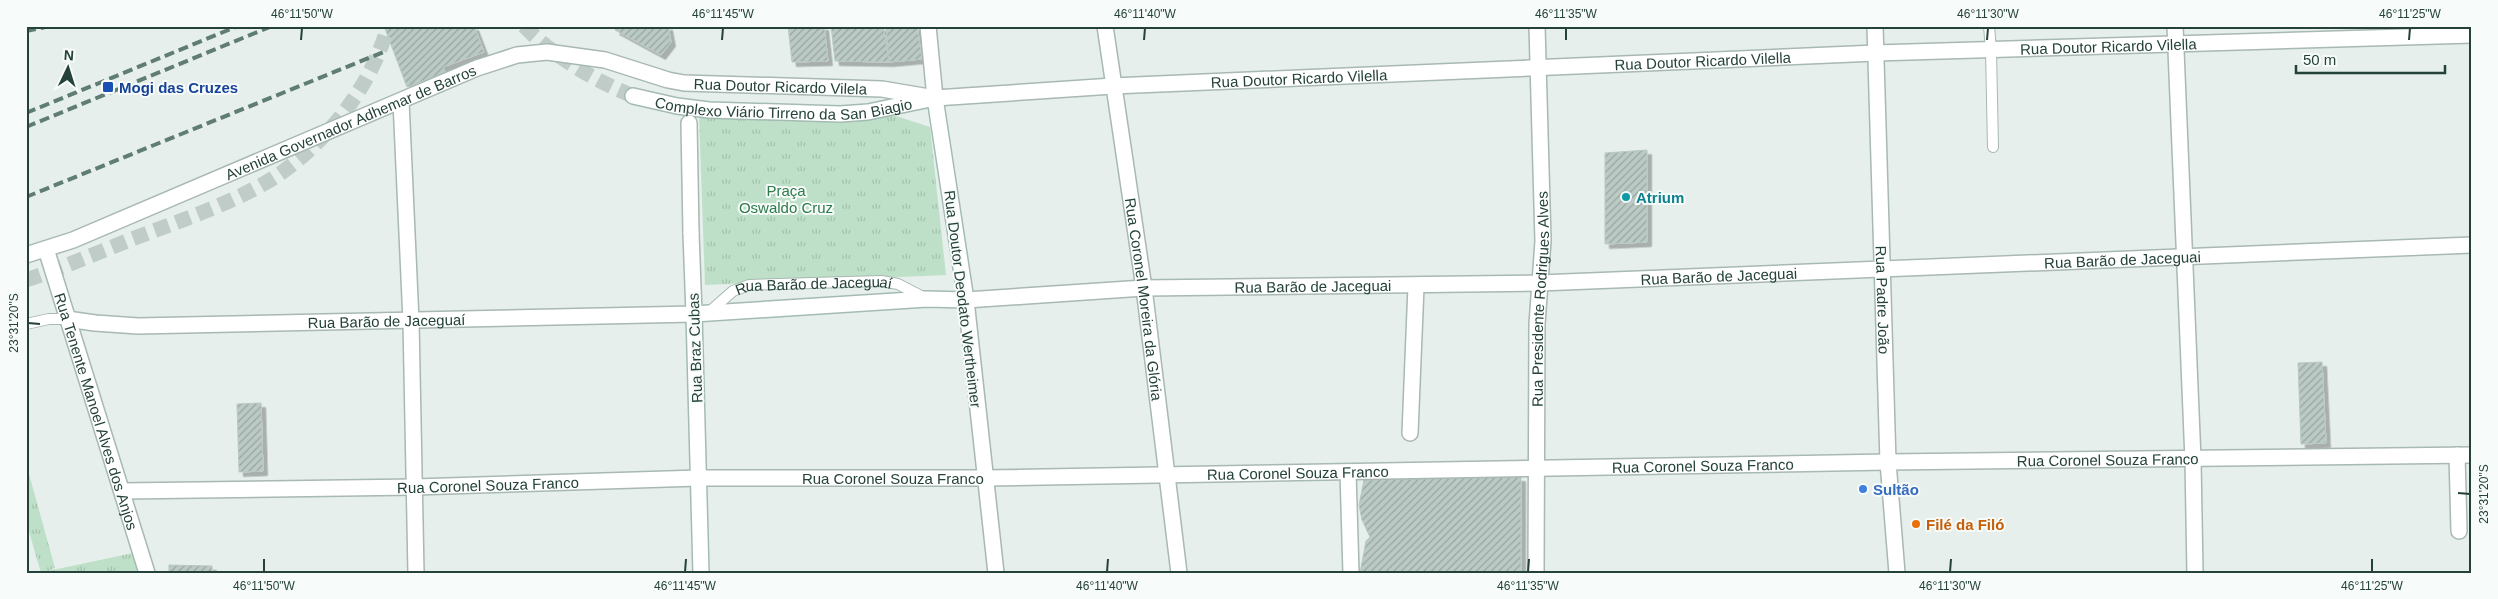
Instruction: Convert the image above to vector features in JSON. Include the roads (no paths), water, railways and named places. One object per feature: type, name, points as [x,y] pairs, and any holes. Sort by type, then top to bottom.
[{"type":"street","name":"Rua Doutor Deodato Wertheimer","points":[[928,26],[935,98],[966,300],[996,573]]},
{"type":"street","name":"Rua Coronel Moreira da Glória","points":[[1105,26],[1144,288],[1179,573]]},
{"type":"street","name":"Rua Presidente Rodrigues Alves","points":[[1536,573],[1537,324],[1543,241],[1537,26]]},
{"type":"street","name":"Rua Padre João","points":[[1875,26],[1888,462],[1898,573]]},
{"type":"street","points":[[2175,26],[2183,257],[2194,460],[2195,573]]},
{"type":"street","name":"Rua Doutor Ricardo Vilella","points":[[935,98],[1113,86],[1876,53],[2472,35]]},
{"type":"street","name":"Avenida Governador Adhemar de Barros","points":[[26,255],[73,240],[497,61],[532,52],[587,56],[684,83]]},
{"type":"street","name":"Rua Doutor Ricardo Vilela","points":[[684,83],[882,89],[935,98]]},
{"type":"street","name":"Complexo Viário Tirreno da San Biagio","points":[[633,96],[678,106],[709,110],[830,114],[868,112],[935,98]]},
{"type":"street","points":[[401,101],[411,321],[416,573]]},
{"type":"street","name":"Rua Braz Cubas","points":[[689,123],[691,233],[700,313],[699,478],[701,573]]},
{"type":"street","name":"Rua Barão de Jaceguai","points":[[966,300],[1144,288],[1540,283],[2472,245]]},
{"type":"street","name":"Rua Tenente Manoel Alves dos Anjos","points":[[46,249],[123,491],[146,573]]},
{"type":"street","points":[[1410,433],[1416,286]]},
{"type":"street","name":"Rua Barão de Jaceguaí","points":[[67,319],[138,326],[411,321],[700,313],[926,299],[966,300]]},
{"type":"street","points":[[2459,531],[2464,455]]},
{"type":"street","name":"Rua Coronel Souza Franco","points":[[123,491],[415,487],[699,478],[985,478],[1166,473],[1348,472],[1888,462],[2194,460],[2464,455]]},
{"type":"street","points":[[1348,472],[1351,573]]},
{"type":"lane","points":[[1989,26],[1992,50],[1993,147]]},
{"type":"lane","name":"Rua Barão de Jaceguaí","points":[[700,313],[733,291],[749,285],[881,281],[898,284],[926,299]]},
{"type":"lane","points":[[26,324],[49,319],[67,319]]},
{"type":"tunnel","points":[[26,280],[209,210],[248,192],[281,173],[316,143],[347,108],[371,69],[381,48],[388,26]]},
{"type":"tunnel","points":[[524,26],[575,67],[633,96]]},
{"type":"railway","points":[[26,31],[50,26]]},
{"type":"railway","points":[[26,113],[238,26]]},
{"type":"railway","points":[[26,127],[272,26]]},
{"type":"railway","points":[[26,197],[386,51]]},
{"type":"place","name":"Mogi das Cruzes","points":[[108,87]]},
{"type":"place","name":"Atrium","points":[[1626,197]]},
{"type":"place","name":"Sultão","points":[[1863,489]]},
{"type":"place","name":"Filé da Filó","points":[[1916,524]]},
{"type":"park label","name":"Praça Oswaldo Cruz","points":[[786,198]]}]
